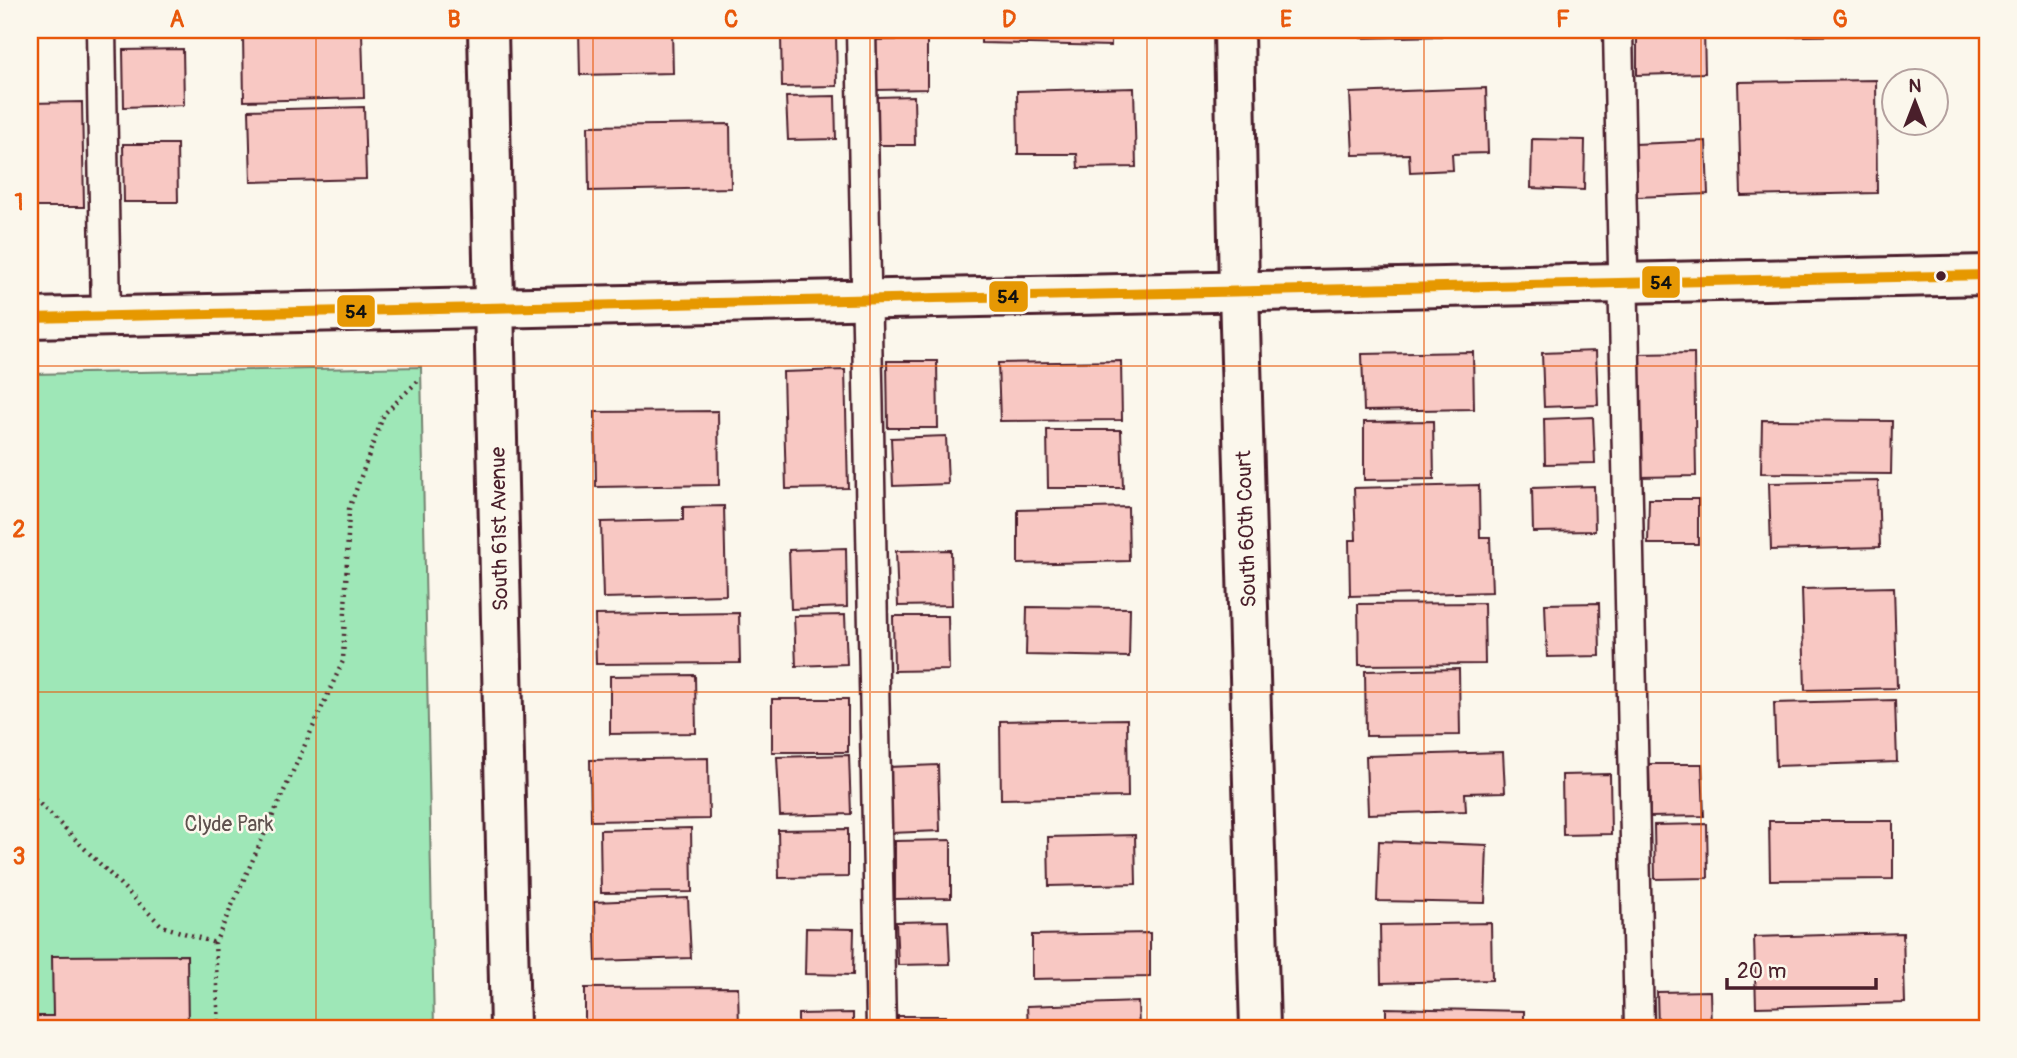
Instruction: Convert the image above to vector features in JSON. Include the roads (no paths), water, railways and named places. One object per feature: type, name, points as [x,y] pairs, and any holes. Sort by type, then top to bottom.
[{"type":"street","name":"South 61st Avenue","points":[[488,30],[510,1028]]},
{"type":"street","name":"South 60th Court","points":[[1234,30],[1260,1028]]},
{"type":"street","points":[[30,318],[1987,275]]},
{"type":"lane","points":[[101,30],[106,316]]},
{"type":"lane","points":[[862,30],[881,1028]]},
{"type":"lane","points":[[1618,30],[1639,1028]]},
{"type":"park label","name":"Clyde Park","points":[[229,824]]}]
